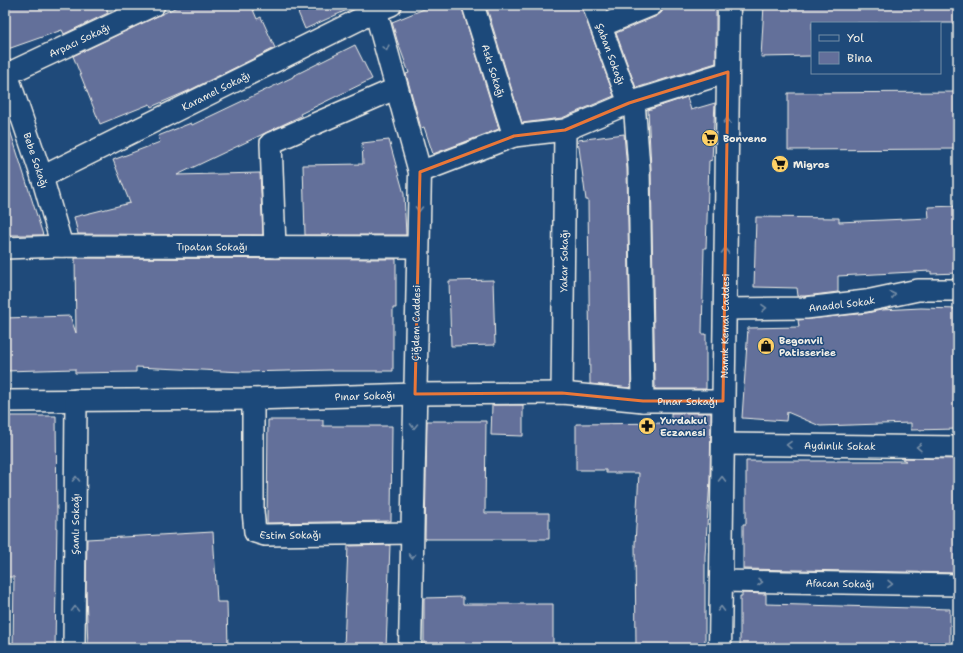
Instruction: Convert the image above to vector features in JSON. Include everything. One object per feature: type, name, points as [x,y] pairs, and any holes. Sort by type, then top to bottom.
[{"type":"main road","name":"Namık Kemal Caddesi","points":[[720,648],[729,5]]},
{"type":"main road","name":"Çiğdem Caddesi","points":[[380,7],[397,88],[420,172],[410,648]]},
{"type":"street","name":"Arpacı Sokağı","points":[[6,74],[154,5]]},
{"type":"street","name":"Askı Sokağı","points":[[473,5],[514,136]]},
{"type":"street","name":"Şaban Sokağı","points":[[593,5],[631,102],[639,168],[643,401]]},
{"type":"street","points":[[601,26],[652,5]]},
{"type":"street","name":"Karamel Sokağı","points":[[42,177],[380,7]]},
{"type":"street","points":[[420,172],[514,136],[565,130],[631,102],[728,72]]},
{"type":"street","name":"Bebe Sokağı","points":[[6,74],[42,177],[62,246]]},
{"type":"street","points":[[275,247],[271,143],[397,88]]},
{"type":"street","name":"Yakar Sokağı","points":[[562,393],[565,130]]},
{"type":"street","name":"Tıpatan Sokağı","points":[[5,248],[62,246],[418,247]]},
{"type":"street","name":"Anadol Sokak","points":[[725,309],[806,308],[866,301],[918,290],[958,290]]},
{"type":"street","name":"Pınar Sokağı","points":[[5,401],[253,399],[415,394],[562,393],[643,401],[723,401]]},
{"type":"street","name":"Estim Sokağı","points":[[253,399],[253,511],[255,532],[265,535],[412,533]]},
{"type":"street","name":"Şamlı Sokağı","points":[[74,648],[76,400]]},
{"type":"street","name":"Aydınlık Sokak","points":[[723,444],[958,447]]},
{"type":"street","name":"Afacan Sokağı","points":[[721,581],[958,585]]},
{"type":"highlighted area","points":[[728,72],[723,401],[643,401],[562,393],[415,394],[420,172],[514,136],[565,130],[629,103]]},
{"type":"building","points":[[5,5],[106,5],[108,13],[64,34],[62,30],[5,50]]},
{"type":"building","points":[[181,5],[251,5],[257,19],[261,17],[275,48],[188,91],[151,107],[150,104],[100,124],[73,56]]},
{"type":"building","points":[[295,5],[358,5],[305,29]]},
{"type":"building","points":[[434,5],[461,5],[499,129],[433,154],[424,127],[421,128],[406,74],[409,73],[392,22]]},
{"type":"building","points":[[486,5],[581,5],[614,96],[562,118],[522,123]]},
{"type":"building","points":[[664,5],[716,5],[716,63],[636,88],[616,33],[657,16],[662,12]]},
{"type":"building","points":[[764,5],[958,5],[958,23],[811,22],[811,56],[761,57]]},
{"type":"building","points":[[355,45],[372,79],[300,114],[301,116],[177,175],[260,173],[263,235],[78,234],[74,217],[130,203],[113,160],[160,142],[158,136],[191,123],[192,125],[293,77]]},
{"type":"building","points":[[958,92],[958,149],[788,150],[788,93]]},
{"type":"building","points":[[687,97],[691,110],[715,103],[712,160],[709,161],[706,248],[704,248],[702,334],[706,334],[706,389],[655,389],[651,168],[648,110]]},
{"type":"building","points":[[5,127],[9,127],[43,235],[5,235]]},
{"type":"building","points":[[624,134],[627,169],[631,388],[590,384],[588,200],[586,200],[578,140]]},
{"type":"building","points":[[389,140],[404,194],[406,235],[305,235],[303,165],[363,164],[362,143]]},
{"type":"building","points":[[958,206],[958,273],[931,274],[931,271],[838,276],[838,292],[805,296],[798,296],[797,288],[754,287],[756,217],[839,218],[839,222],[929,218],[928,207]]},
{"type":"building","points":[[75,258],[396,259],[396,308],[393,308],[393,371],[332,370],[244,372],[136,367],[136,372],[75,373],[75,369],[5,371],[5,318],[70,316],[76,333]]},
{"type":"building","points":[[493,280],[495,345],[451,346],[449,281]]},
{"type":"building","points":[[921,308],[958,309],[958,429],[911,430],[911,423],[820,426],[787,412],[786,421],[742,418],[748,328],[799,327],[798,320],[867,313],[881,310]]},
{"type":"building","points":[[492,405],[523,405],[523,436],[491,435]]},
{"type":"building","points":[[671,413],[711,413],[710,480],[705,556],[705,648],[636,648],[635,544],[639,473],[606,473],[606,470],[576,470],[576,424],[671,423]]},
{"type":"building","points":[[5,416],[56,416],[57,520],[55,648],[13,648],[14,577],[5,577]]},
{"type":"building","points":[[268,420],[323,420],[323,426],[392,426],[391,521],[267,523]]},
{"type":"building","points":[[427,421],[486,421],[485,513],[549,513],[549,539],[425,539]]},
{"type":"building","points":[[900,458],[958,459],[958,573],[743,569],[743,524],[746,524],[746,461],[906,461]]},
{"type":"building","points":[[213,532],[217,602],[227,602],[228,648],[88,648],[86,592],[87,539]]},
{"type":"building","points":[[390,545],[386,648],[344,648],[348,546]]},
{"type":"building","points":[[742,593],[766,594],[766,604],[950,609],[950,648],[740,648],[740,596],[742,596]]},
{"type":"building","points":[[463,597],[463,604],[553,604],[553,648],[424,648],[424,598]]},
{"type":"place","name":"Bonveno","points":[[710,138]]},
{"type":"place","name":"Migros","points":[[780,164]]},
{"type":"place","name":"Begonvil Patisseriee","points":[[766,346]]},
{"type":"place","name":"Yurdakul Eczanesi","points":[[647,426]]}]
